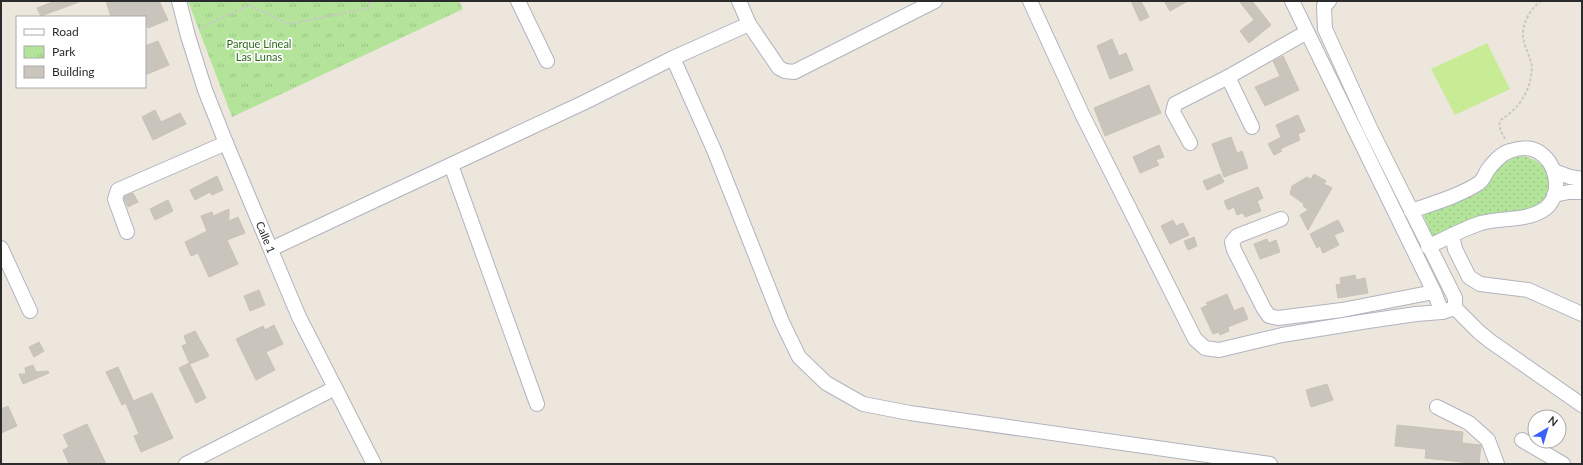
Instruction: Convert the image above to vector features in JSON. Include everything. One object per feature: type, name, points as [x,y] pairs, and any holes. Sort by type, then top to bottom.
[{"type":"street","name":"Calle 1","points":[[179,1],[205,90],[299,317],[374,464]]},
{"type":"street","points":[[518,1],[547,61]]},
{"type":"street","points":[[739,1],[749,24],[779,68],[785,71],[794,72],[935,1]]},
{"type":"street","points":[[1292,1],[1434,292],[1448,310],[1582,406]]},
{"type":"street","points":[[1329,1],[1324,6],[1325,29],[1370,128],[1428,247],[1455,298],[1448,310]]},
{"type":"street","points":[[1032,2],[1082,114],[1195,339],[1205,348],[1219,350],[1282,335],[1352,323],[1448,310]]},
{"type":"street","points":[[271,249],[749,24]]},
{"type":"street","points":[[1190,143],[1173,112],[1175,104],[1228,77],[1307,32]]},
{"type":"street","points":[[674,58],[714,150],[782,322],[795,350],[799,357],[826,383],[863,404],[910,414],[1270,464]]},
{"type":"street","points":[[1228,77],[1252,127]]},
{"type":"street","points":[[128,232],[115,199],[118,190],[226,143]]},
{"type":"street","points":[[1411,211],[1441,201],[1481,182],[1497,159],[1508,151],[1522,148],[1536,150],[1547,159],[1554,171],[1556,182],[1554,195],[1547,207],[1535,215],[1522,218],[1494,220],[1452,235],[1428,247]]},
{"type":"street","points":[[451,165],[537,404]]},
{"type":"street","points":[[1554,171],[1570,177],[1582,178]]},
{"type":"street","points":[[1554,195],[1569,192],[1582,192]]},
{"type":"street","points":[[1281,218],[1237,236],[1232,242],[1234,250],[1264,310],[1269,316],[1278,318],[1342,310],[1434,292]]},
{"type":"street","points":[[1452,235],[1455,249],[1469,277],[1480,284],[1528,290],[1582,314]]},
{"type":"street","points":[[1,248],[30,310]]},
{"type":"street","points":[[186,464],[335,388]]},
{"type":"street","points":[[1437,407],[1469,423],[1488,440],[1498,464]]},
{"type":"street","points":[[1522,440],[1563,464]]},
{"type":"path","points":[[188,36],[249,5],[289,24],[369,8],[370,1]]},
{"type":"path","points":[[1506,141],[1499,127],[1499,123],[1517,106],[1529,85],[1532,63],[1524,39],[1523,30],[1525,21],[1530,12],[1541,1]]},
{"type":"green space","name":"Parque Líneal Las Lunas","points":[[188,1],[459,1],[463,9],[232,117]]},
{"type":"green space","points":[[1487,43],[1510,89],[1455,115],[1431,69]]},
{"type":"green space","points":[[1522,156],[1532,159],[1540,164],[1546,171],[1549,179],[1549,187],[1541,202],[1527,210],[1490,214],[1433,238],[1423,214],[1478,191],[1508,161]]},
{"type":"building","points":[[55,1],[79,2],[41,16],[37,8]]},
{"type":"building","points":[[106,1],[159,1],[168,20],[148,28],[146,24],[146,16],[111,16]]},
{"type":"building","points":[[1131,1],[1141,1],[1149,17],[1140,21]]},
{"type":"building","points":[[1164,1],[1188,1],[1170,11]]},
{"type":"building","points":[[1239,1],[1252,1],[1271,25],[1249,43],[1240,31],[1254,20]]},
{"type":"building","points":[[1112,39],[1119,56],[1126,53],[1133,70],[1110,79],[1097,46]]},
{"type":"building","points":[[158,41],[169,65],[146,75],[146,46]]},
{"type":"building","points":[[1283,56],[1299,90],[1265,106],[1255,87],[1280,76],[1273,61]]},
{"type":"building","points":[[1149,85],[1161,113],[1105,136],[1094,108]]},
{"type":"building","points":[[155,110],[161,122],[180,113],[186,124],[153,140],[142,117]]},
{"type":"building","points":[[1298,115],[1305,131],[1298,134],[1300,140],[1280,149],[1282,151],[1274,155],[1268,144],[1281,137],[1276,125]]},
{"type":"building","points":[[1231,137],[1237,153],[1242,151],[1248,168],[1224,177],[1212,144]]},
{"type":"building","points":[[1159,145],[1164,157],[1156,160],[1159,165],[1140,173],[1133,157]]},
{"type":"building","points":[[1220,174],[1224,182],[1207,190],[1203,181]]},
{"type":"building","points":[[1314,174],[1326,181],[1324,184],[1332,188],[1308,230],[1300,215],[1308,210],[1303,206],[1304,204],[1290,194],[1292,186],[1307,177],[1311,179]]},
{"type":"building","points":[[217,176],[223,190],[212,195],[210,192],[195,200],[190,190]]},
{"type":"building","points":[[1258,187],[1263,198],[1257,201],[1261,211],[1245,217],[1243,213],[1237,215],[1234,207],[1228,210],[1224,201]]},
{"type":"building","points":[[133,193],[138,202],[128,207],[124,199],[125,196]]},
{"type":"building","points":[[168,200],[173,211],[155,220],[150,209]]},
{"type":"building","points":[[229,209],[229,221],[238,217],[245,233],[227,240],[238,264],[209,277],[198,253],[191,256],[185,242],[207,231],[201,216],[212,212],[213,216]]},
{"type":"building","points":[[1173,220],[1176,226],[1183,223],[1189,235],[1170,244],[1161,226]]},
{"type":"building","points":[[1338,220],[1344,231],[1334,235],[1339,245],[1323,253],[1320,246],[1317,248],[1310,234]]},
{"type":"building","points":[[1194,237],[1197,246],[1188,250],[1184,241]]},
{"type":"building","points":[[1267,239],[1269,243],[1276,240],[1280,252],[1260,259],[1254,244]]},
{"type":"building","points":[[1355,275],[1356,280],[1365,278],[1368,293],[1338,298],[1336,285],[1341,284],[1340,278]]},
{"type":"building","points":[[259,290],[265,305],[250,311],[244,296]]},
{"type":"building","points":[[1227,294],[1234,311],[1243,307],[1248,319],[1228,327],[1229,331],[1220,335],[1219,332],[1213,334],[1201,308],[1208,305],[1206,303]]},
{"type":"building","points":[[274,325],[283,344],[266,352],[275,370],[256,380],[236,339],[263,326],[265,330]]},
{"type":"building","points":[[195,331],[209,356],[190,364],[182,346],[187,344],[184,336]]},
{"type":"building","points":[[39,342],[44,351],[34,357],[29,347]]},
{"type":"building","points":[[189,363],[206,398],[196,403],[179,368]]},
{"type":"building","points":[[33,365],[36,372],[48,371],[49,373],[23,384],[19,374],[26,374],[25,368]]},
{"type":"building","points":[[118,367],[133,400],[122,405],[106,372]]},
{"type":"building","points":[[1327,384],[1333,400],[1311,407],[1306,390]]},
{"type":"building","points":[[152,393],[173,438],[141,452],[134,436],[139,434],[126,404]]},
{"type":"building","points":[[8,406],[17,426],[1,433],[1,409]]},
{"type":"building","points":[[87,424],[106,464],[69,464],[63,450],[69,447],[63,435]]},
{"type":"building","points":[[1397,425],[1463,432],[1462,443],[1481,445],[1479,464],[1425,458],[1426,449],[1395,446]]}]
